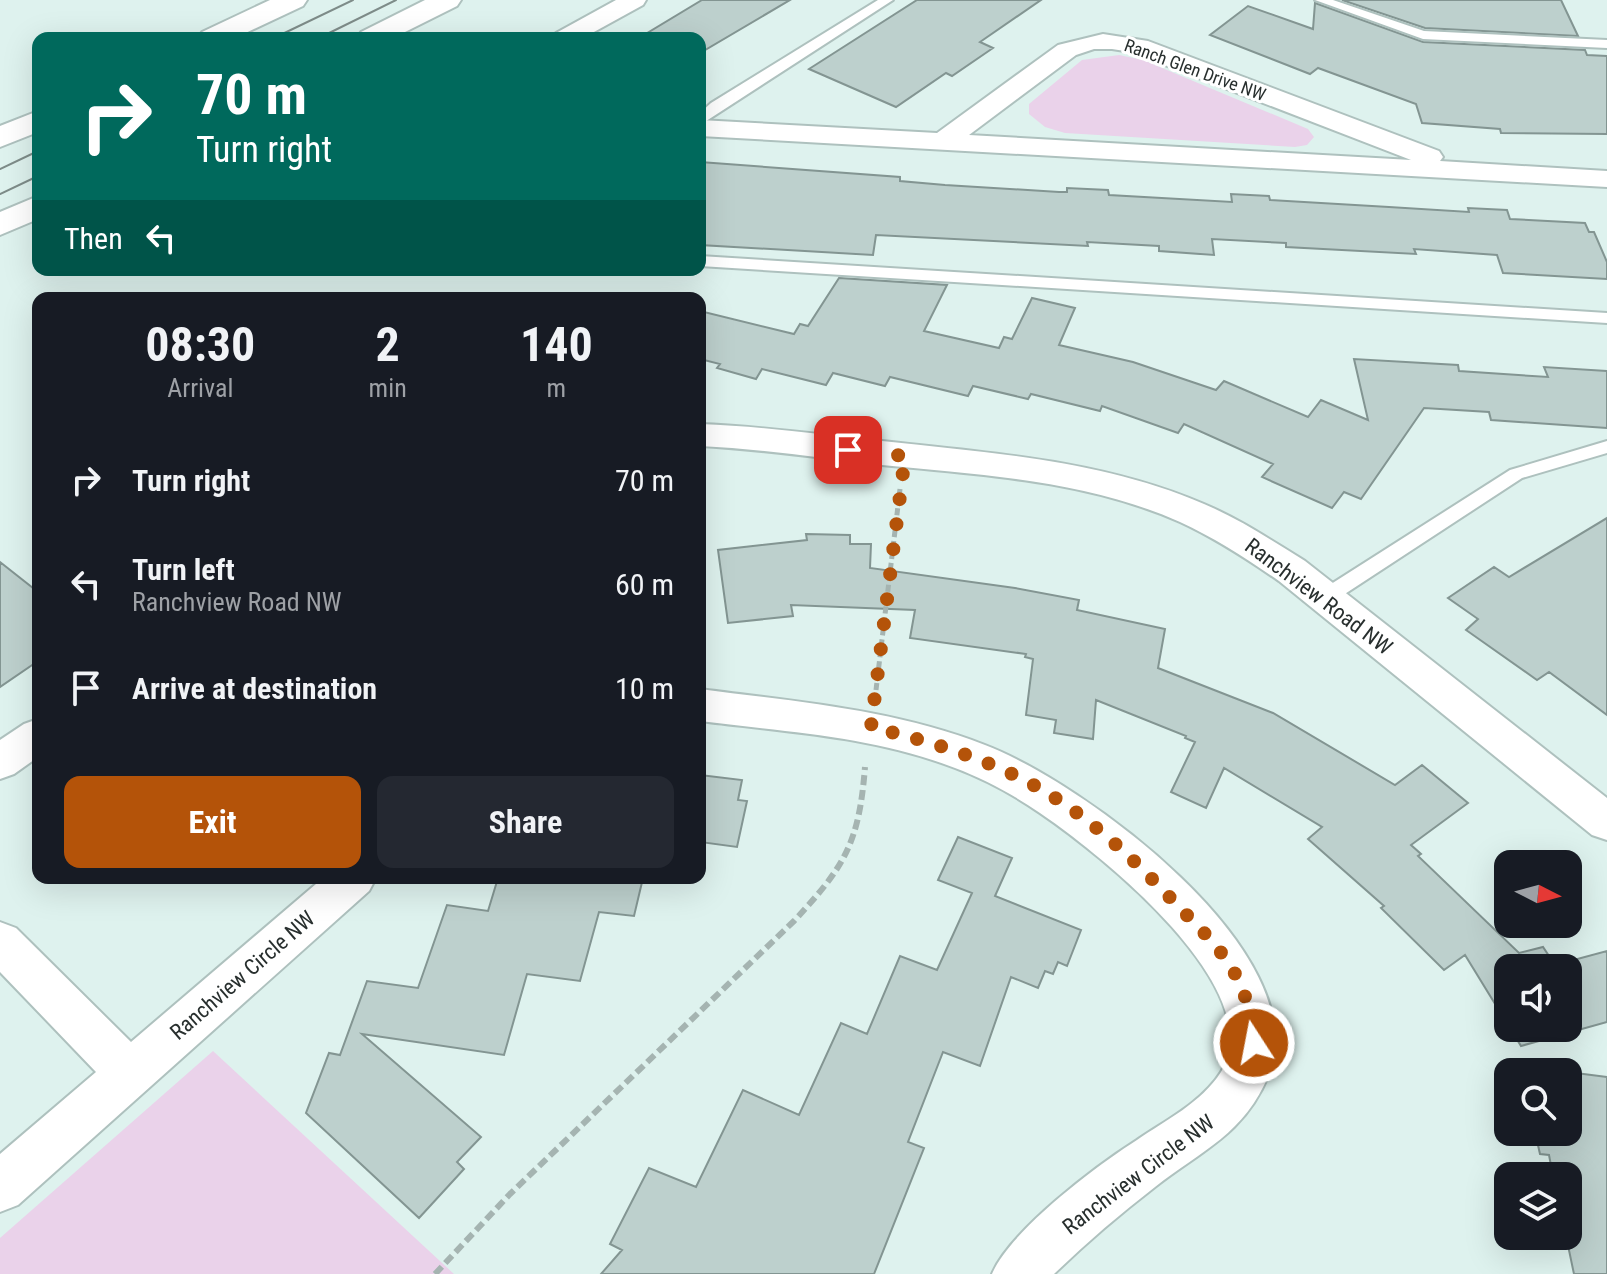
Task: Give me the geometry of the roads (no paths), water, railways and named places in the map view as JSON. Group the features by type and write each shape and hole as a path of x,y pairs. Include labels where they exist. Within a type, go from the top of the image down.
{"highway":[{"path":"225,32 293,0"},
{"path":"383,32 447,0"},
{"path":"0,138 32,123"},
{"path":"0,225 32,209"}],"street":[{"path":"576,32 634,0"},
{"name":"Ranch Glen Drive NW","path":"944,141 1067,50 1089,42 1115,41 1139,46 1464,171"},
{"name":"Ranch Glen Drive NW","path":"706,128 1607,179"},
{"name":"Ranchview Road NW","path":"706,436 1061,472 1142,492 1195,513 1258,546 1607,822"},
{"name":"Ranchview Circle NW","path":"706,706 871,727 916,738 985,763 1037,787 1103,833 1155,881 1222,953 1241,986 1254,1043 1246,1072 1226,1107 1199,1131 1139,1168 1044,1247 1018,1274"},
{"path":"0,762 32,739"},
{"name":"Ranchview Circle NW","path":"0,1187 347,884"},
{"path":"0,942 129,1072"}],"lane":[{"path":"706,115 716,106 887,0"},
{"path":"1321,0 1423,35 1607,44"},
{"path":"706,261 1607,318"},
{"path":"1324,598 1516,474 1607,447"}],"tram line":[{"path":"286,32 353,0"},
{"path":"331,32 396,0"},
{"path":"0,169 32,154"},
{"path":"0,194 32,179"}]}
